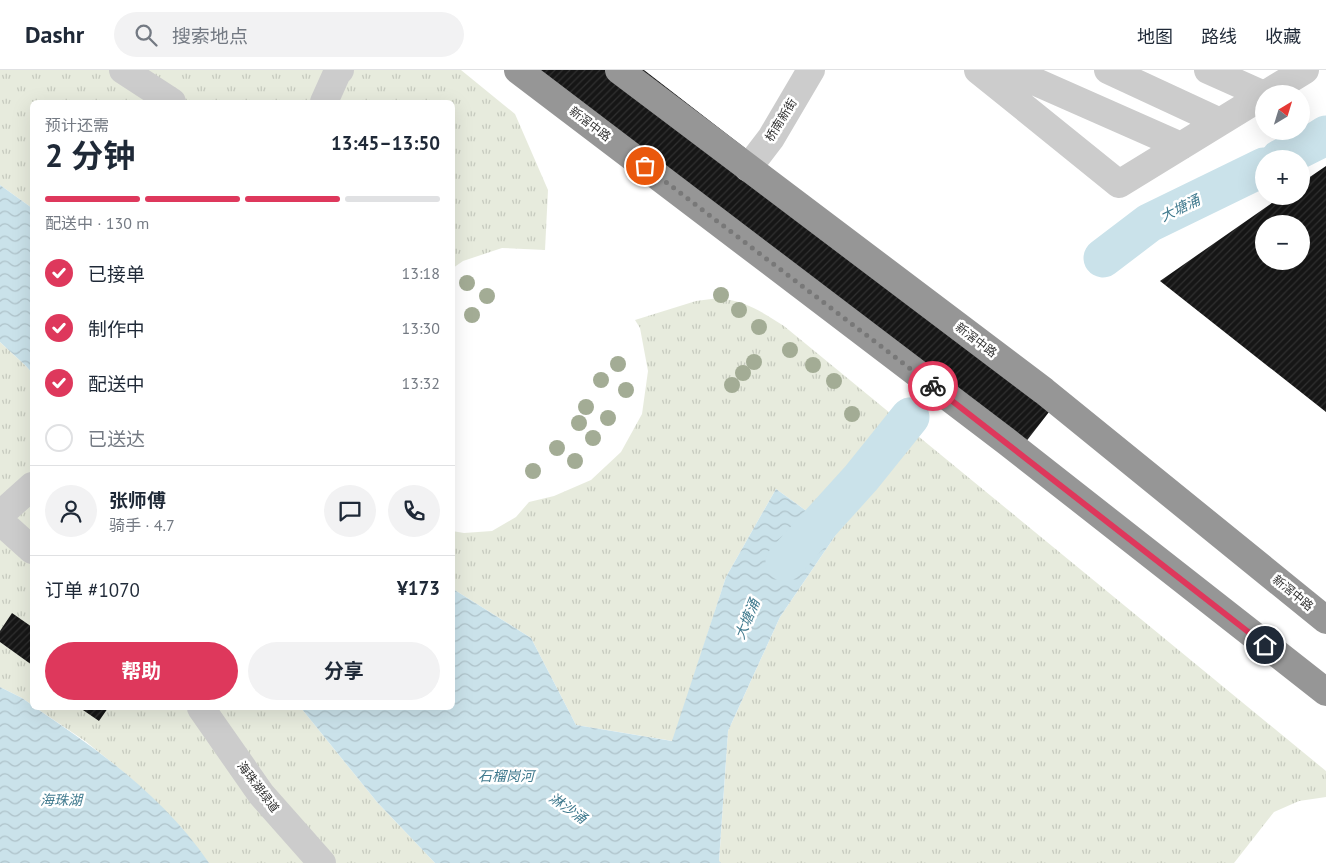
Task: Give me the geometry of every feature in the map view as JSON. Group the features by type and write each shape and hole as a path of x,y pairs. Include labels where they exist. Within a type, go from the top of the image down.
{"highway":[{"name":"新滘中路","path":"518,70 998,436 1326,692"},
{"name":"新滘中路","path":"619,70 1044,391 1326,620"}],"street":[{"path":"123,70 169,100"},
{"path":"325,100 340,70"},
{"name":"桥南新街","path":"748,168 771,138 811,70"},
{"path":"978,70 1120,184 1255,101"},
{"path":"1009,70 1181,146"},
{"path":"1108,70 1220,122"},
{"path":"1208,70 1255,91"},
{"path":"1280,85 1305,70"},
{"path":"0,515 30,488"},
{"path":"0,522 30,548"},
{"name":"海珠湖绿道","path":"201,710 261,794 322,863"}],"green space":[{"path":"0,70 461,70 515,114 548,190 545,250 502,248 463,261 455,267 455,100 30,100 30,207 0,185"},
{"path":"719,298 729,300 761,312 784,326 1326,771 1326,797 1299,801 1274,812 1234,863 719,862 728,731 780,617 837,533 776,489 726,577 673,741 576,725 531,638 455,590 455,532 464,533 492,531 516,517 529,502 554,496 591,480 621,452 642,414 648,371 640,328 635,320 696,301"},
{"path":"0,342 30,371 30,704 0,687"},
{"path":"39,710 303,710 377,802 435,863 209,863 131,778 85,741"}],"water":[{"path":"0,185 30,207 30,371 0,342"},
{"name":"石榴岗河","path":"776,489 837,533 780,617 728,731 719,861 721,863 435,863 377,802 303,710 455,710 455,590 531,638 576,725 672,741 726,577"},
{"name":"海珠湖","path":"0,687 30,704 30,710 39,710 60,724 130,777 172,817 192,839 209,863 0,863"}],"building":[{"path":"522,70 644,70 1063,394 1014,457"},
{"path":"1326,166 1326,412 1160,281 1269,205 1310,205 1310,177"},
{"path":"12,613 30,626 30,664 0,642 0,631"},
{"path":"83,710 107,710 99,721"}],"waterway":[{"name":"大塘涌","path":"1298,150 1326,135"},
{"name":"大塘涌","path":"1103,258 1149,223 1255,171"},
{"name":"大塘涌","path":"785,562 861,478 910,417"}],"way so far":[{"path":"645,166 933,386"}],"route":[{"path":"933,386 1265,645"}],"water label":[{"name":"淋沙涌","path":"568,808"}]}
